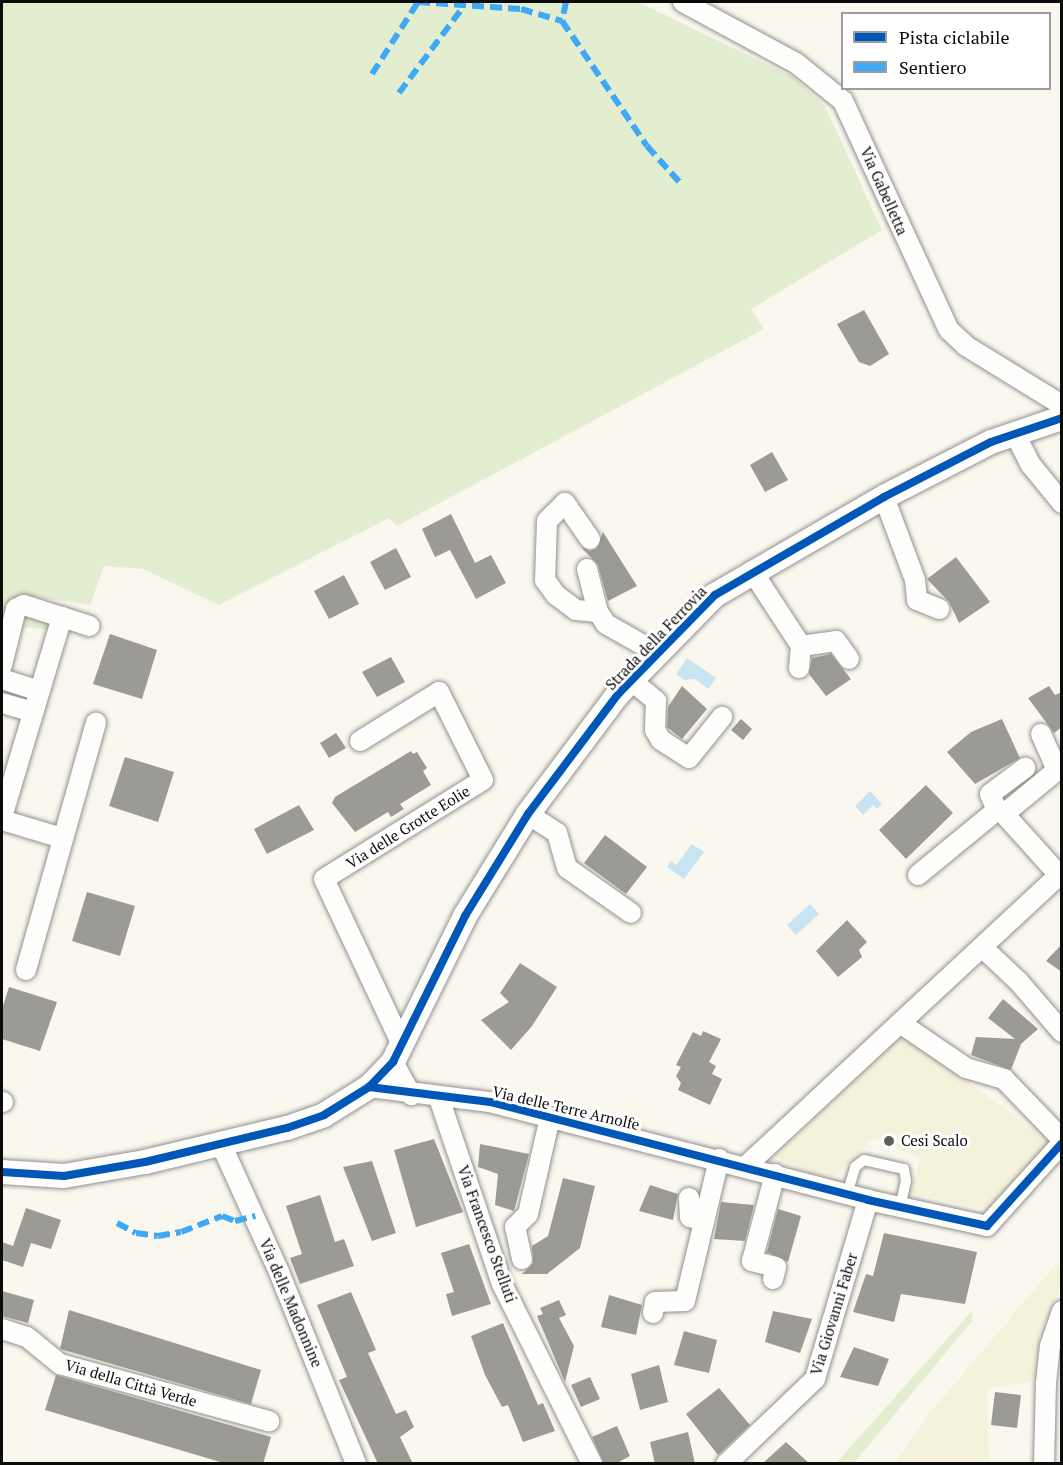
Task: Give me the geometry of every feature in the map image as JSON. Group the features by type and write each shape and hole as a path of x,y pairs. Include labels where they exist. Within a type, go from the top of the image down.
{"street":[{"name":"Via Gabelletta","path":"683,2 796,63 843,101 949,330 966,346 1062,405"},
{"name":"Strada della Ferrovia","path":"369,1087 397,1052 465,916 528,814 631,680 715,595 884,497 1015,434 1062,417"},
{"path":"1015,434 1031,465 1062,502"},
{"path":"884,497 915,580 917,600 939,609"},
{"path":"590,539 565,503 547,521 545,580 576,610 598,612"},
{"path":"587,569 598,612 606,624 657,653"},
{"path":"752,572 801,646 799,668"},
{"path":"2,665 16,609 24,605 90,626"},
{"path":"62,617 2,818 62,838"},
{"path":"801,646 836,641 849,659"},
{"path":"2,679 39,691"},
{"path":"631,680 656,701 655,730 661,740 689,758 722,717"},
{"name":"Via delle Grotte Eolie","path":"360,741 439,692 483,780 324,879 397,1052"},
{"path":"2,703 33,712"},
{"path":"26,970 96,723"},
{"path":"918,876 1059,768 1041,734"},
{"path":"746,1166 1061,875 1001,812 990,794 1025,768"},
{"path":"528,814 557,833 567,868 631,913"},
{"path":"982,947 1019,982 1062,1032"},
{"path":"900,1023 966,1068 1004,1079 1062,1141"},
{"path":"397,1052 411,1095"},
{"path":"2,1175 74,1175 221,1144 324,1114 369,1087"},
{"name":"Via delle Terre Arnolfe","path":"369,1087 411,1095 490,1102 720,1159 868,1200 987,1226 1062,1141"},
{"name":"Via Francesco Stelluti","path":"439,1098 502,1284 592,1464"},
{"path":"522,1259 515,1227 528,1214 550,1117"},
{"name":"Via delle Madonnine","path":"221,1144 279,1272 356,1464"},
{"path":"653,1313 655,1302 685,1301 720,1159"},
{"path":"773,1279 776,1267 752,1261 776,1174"},
{"path":"689,1198 690,1217 704,1221"},
{"name":"Via Giovanni Faber","path":"726,1464 815,1379 868,1200"},
{"path":"1044,1464 1046,1383 1050,1346 1062,1311"},
{"name":"Via della Città Verde","path":"2,1329 27,1337 60,1364 269,1421"}],"lane":[{"path":"847,1194 855,1167 864,1160 904,1169 906,1181 900,1207"}],"shaded area":[{"path":"902,1034 1048,1140 1039,1159 989,1210 910,1193 920,1159 874,1138 835,1177 814,1175 775,1157"},
{"path":"1056,1264 1061,1268 1061,1288 1041,1330 1034,1382 987,1388 989,1463 895,1463 932,1410"}],"green space":[{"path":"2,2 638,2 793,77 825,106 882,230 751,309 764,329 397,526 389,518 219,605 143,569 104,566 90,605 20,595 57,631 2,624"},
{"path":"972,1311 972,1321 854,1463 836,1463"}],"water":[{"path":"687,658 716,678 708,689 695,679 684,680 676,674"},
{"path":"870,791 882,804 877,809 873,805 863,815 855,806"},
{"path":"692,844 704,852 684,879 667,867 671,861 676,865"},
{"path":"810,904 819,914 796,935 787,925"}],"building":[{"path":"864,310 889,354 870,366 859,362 837,324"},
{"path":"772,452 788,480 765,492 750,465"},
{"path":"451,514 475,563 491,555 506,583 476,599 450,550 435,557 422,529"},
{"path":"603,532 637,586 608,601 598,565 581,547 590,551 597,548"},
{"path":"396,548 411,577 385,590 370,562"},
{"path":"956,557 990,602 959,623 949,602 927,579"},
{"path":"344,575 359,604 329,619 314,591"},
{"path":"110,634 157,650 142,699 93,684"},
{"path":"831,654 851,679 826,696 809,674 812,658"},
{"path":"391,657 405,682 377,697 362,672"},
{"path":"682,686 707,709 682,739 667,727 668,707"},
{"path":"1049,686 1055,695 1062,692 1062,727 1054,733 1028,698"},
{"path":"741,719 752,729 743,740 731,730"},
{"path":"1002,719 1020,758 975,784 947,752 971,732"},
{"path":"336,733 346,748 329,758 320,743"},
{"path":"411,751 413,754 417,752 427,768 423,771 431,785 400,804 404,809 391,817 388,812 355,832 332,803 335,797"},
{"path":"125,757 174,772 158,822 109,806"},
{"path":"926,785 953,813 906,859 879,830"},
{"path":"299,805 314,830 267,854 254,829"},
{"path":"605,835 647,867 626,894 584,863"},
{"path":"87,892 135,906 120,956 72,941"},
{"path":"847,920 867,942 859,950 862,957 838,977 816,951"},
{"path":"1062,944 1062,972 1046,961"},
{"path":"520,963 557,987 532,1026 511,1050 481,1020 509,1002 500,993"},
{"path":"9,987 57,1002 40,1051 2,1039 2,1009"},
{"path":"1003,999 1038,1029 1021,1044 1011,1070 971,1055 976,1037 1015,1039 988,1018"},
{"path":"703,1031 721,1039 709,1062 716,1066 712,1074 722,1079 710,1105 678,1090 681,1083 676,1076 681,1067 676,1065 693,1032 701,1036"},
{"path":"434,1139 463,1212 416,1227 394,1150"},
{"path":"480,1144 529,1154 514,1211 495,1205 498,1174 478,1167"},
{"path":"372,1161 396,1233 372,1241 343,1167"},
{"path":"563,1178 595,1186 580,1248 547,1274 522,1274 533,1263 532,1246 548,1236"},
{"path":"650,1185 678,1194 673,1220 639,1211"},
{"path":"320,1195 335,1242 344,1239 354,1266 300,1284 290,1258 302,1254 286,1206"},
{"path":"721,1202 754,1205 745,1241 714,1239"},
{"path":"26,1208 61,1220 51,1249 31,1243 23,1267 2,1260 2,1242 13,1246"},
{"path":"778,1209 801,1216 788,1262 767,1252"},
{"path":"884,1233 977,1252 965,1304 901,1294 894,1322 853,1312 866,1274 873,1276"},
{"path":"469,1244 491,1304 452,1316 446,1294 454,1292 441,1253"},
{"path":"2,1291 34,1300 28,1323 2,1316"},
{"path":"351,1292 376,1350 368,1353 396,1414 406,1410 414,1427 400,1437 413,1464 378,1464 339,1380 347,1377 317,1305"},
{"path":"609,1295 642,1305 636,1335 601,1327"},
{"path":"559,1300 566,1315 559,1318 574,1346 565,1382 537,1316 543,1314 540,1308"},
{"path":"69,1310 261,1370 251,1404 60,1349"},
{"path":"773,1311 812,1319 800,1353 765,1342"},
{"path":"503,1323 538,1405 543,1403 555,1431 523,1442 508,1405 502,1407 485,1375 471,1336"},
{"path":"684,1331 717,1340 709,1373 674,1365"},
{"path":"854,1347 889,1359 878,1386 840,1377"},
{"path":"659,1365 668,1402 640,1410 631,1374"},
{"path":"56,1375 271,1437 263,1464 227,1464 45,1410"},
{"path":"590,1377 600,1399 581,1407 571,1385"},
{"path":"719,1388 750,1425 718,1455 686,1414"},
{"path":"995,1392 1021,1395 1017,1428 991,1425"},
{"path":"617,1426 630,1456 615,1464 604,1464 592,1437"},
{"path":"688,1432 695,1464 655,1464 650,1442"},
{"path":"786,1442 810,1464 762,1464"}],"marked path":[{"path":"418,2 521,9 562,21"},
{"path":"372,74 418,2"},
{"path":"566,2 562,21 647,146 683,186"},
{"path":"399,93 463,7"},
{"path":"117,1223 136,1233 158,1236 181,1232 222,1216 235,1221 255,1216"}],"cycle path":[{"path":"2,1172 64,1176 145,1162 287,1128 324,1115 369,1087 393,1062 465,916 528,814 619,693 715,595 884,497 991,442 1062,418"},
{"path":"369,1087 490,1102 868,1200 987,1226 1062,1143"}],"place":[{"name":"Cesi Scalo","path":"889,1141"}]}
